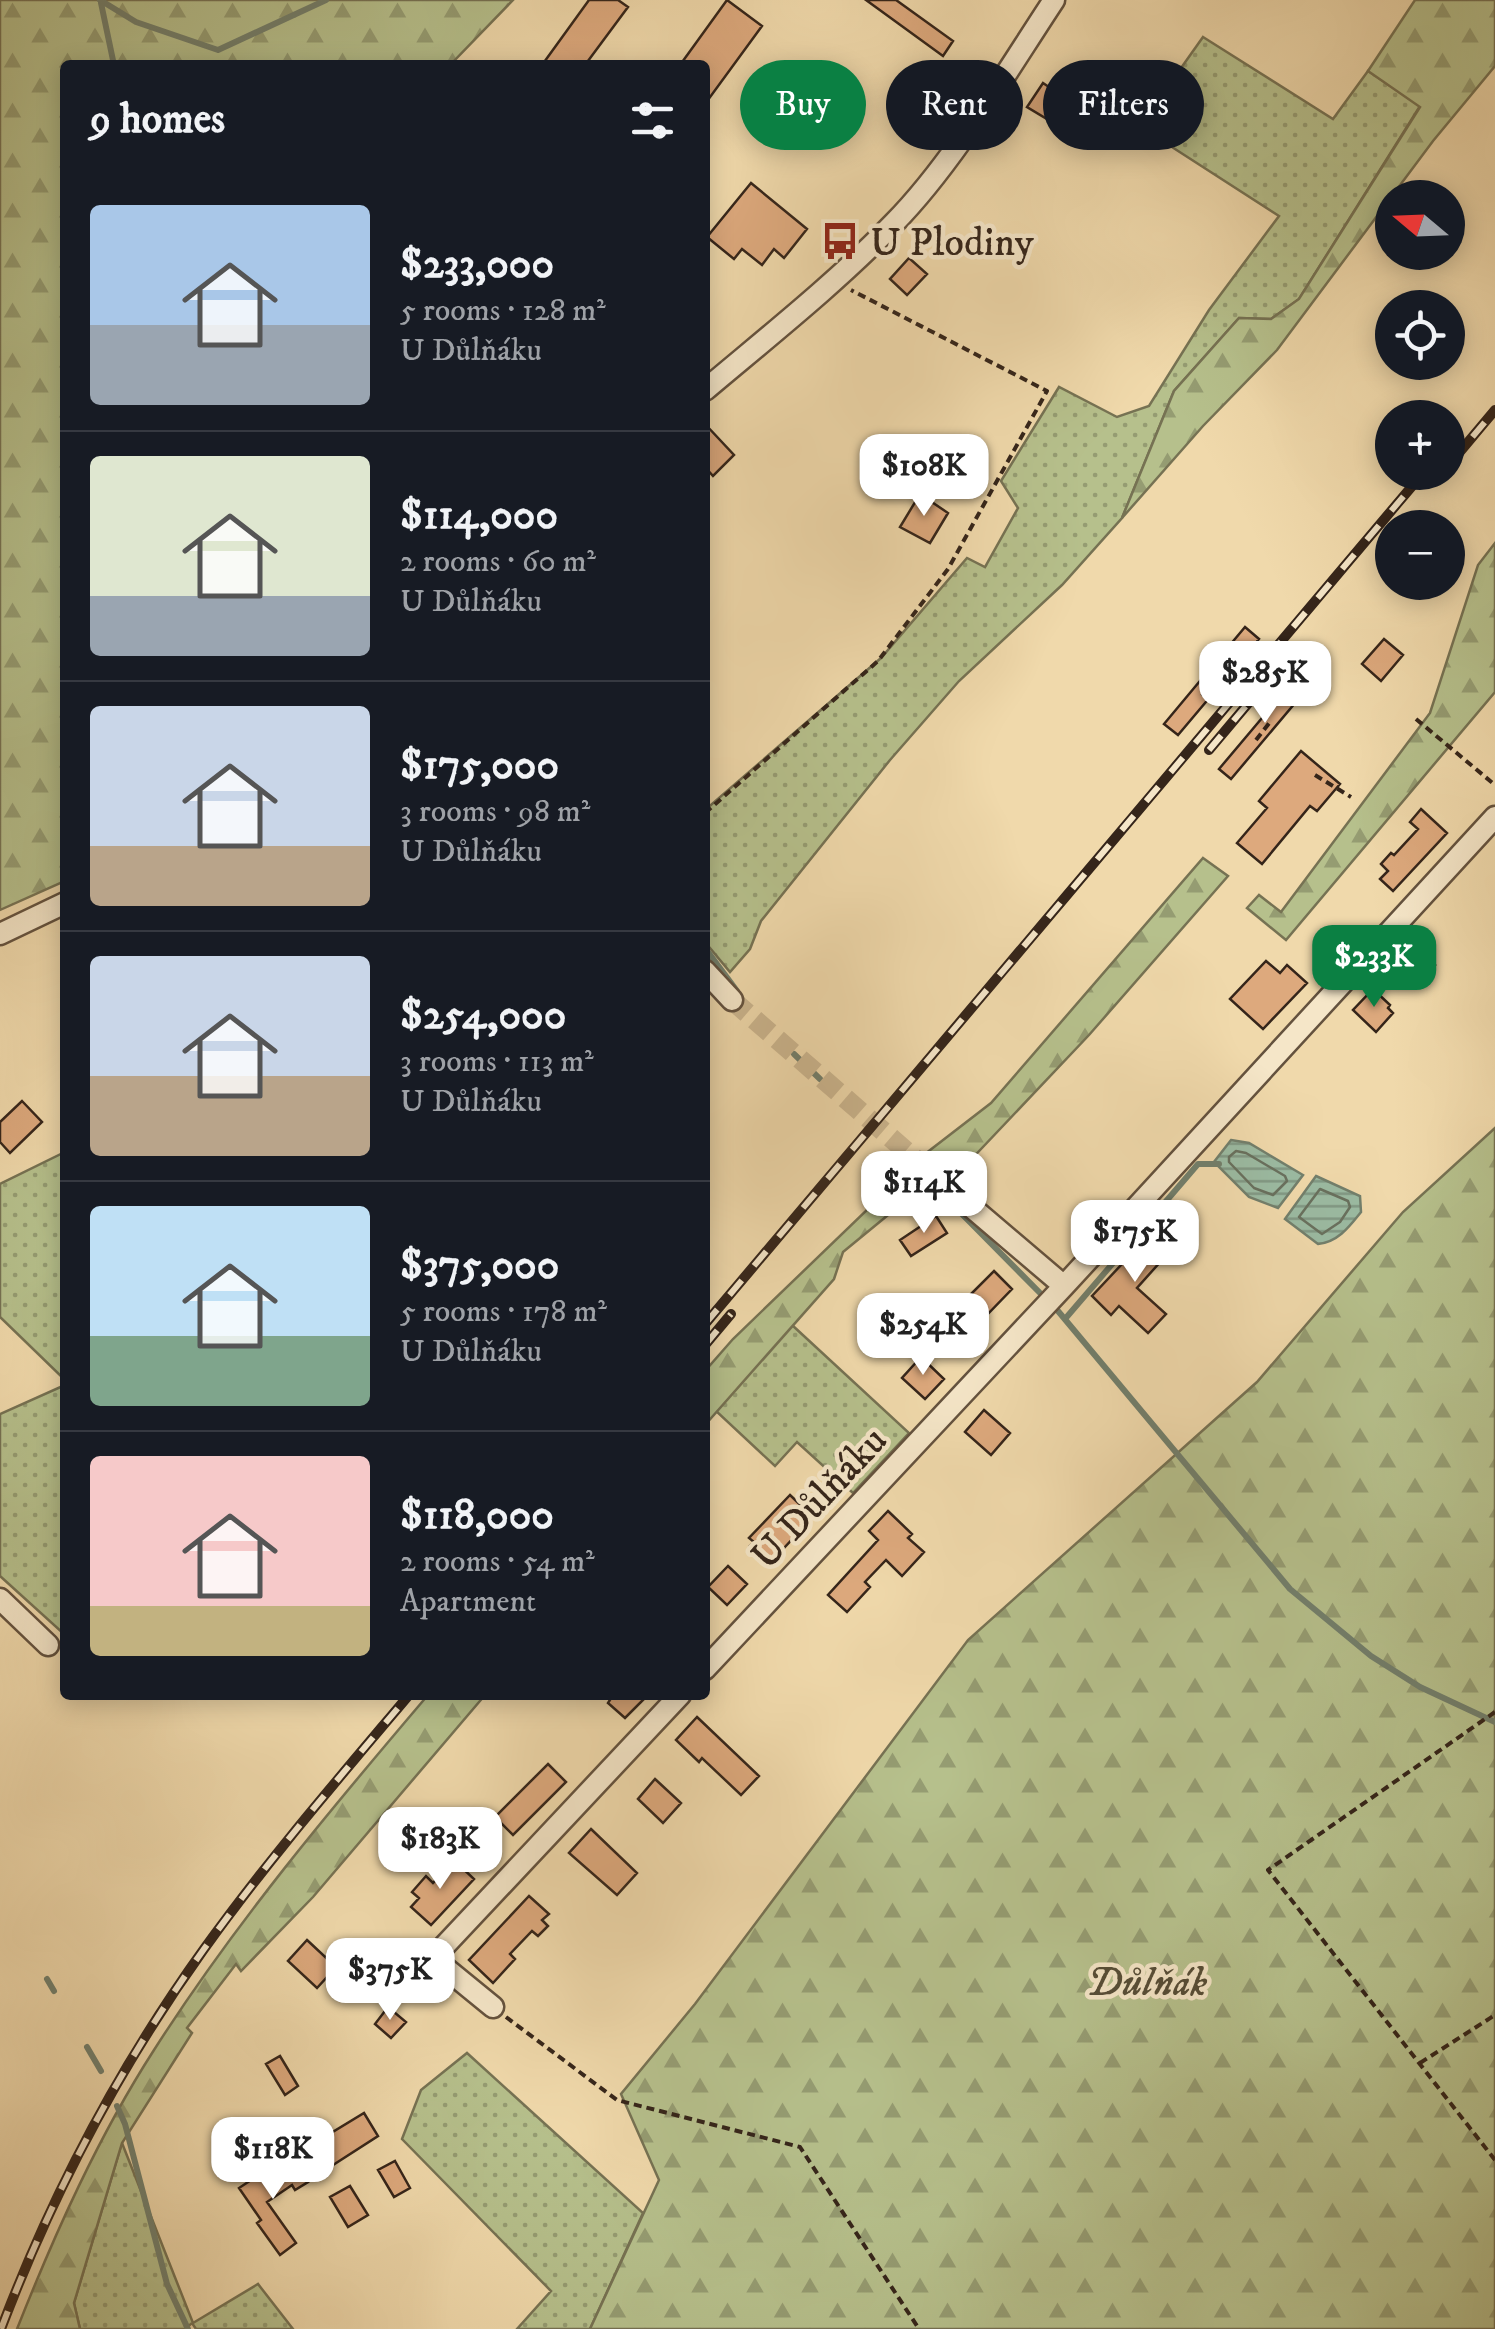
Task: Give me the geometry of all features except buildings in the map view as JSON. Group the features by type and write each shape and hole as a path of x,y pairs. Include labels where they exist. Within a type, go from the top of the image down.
{"street":[{"path":"710,386 896,222 933,176 1054,0"},
{"name":"U Důlňáku","path":"710,1663 1064,1286 1495,816"},
{"path":"0,934 60,905"},
{"path":"710,976 732,1000"},
{"path":"930,1171 1064,1286"},
{"path":"0,1599 48,1645"},
{"path":"493,2007 433,1958 675,1700"}],"path":[{"path":"710,809 878,662 948,569 1048,391 833,280"},
{"path":"1202,696 1220,675"},
{"path":"1416,719 1495,785"},
{"path":"1256,740 1270,722"},
{"path":"1315,775 1350,797"},
{"path":"1495,1712 1268,1870 1495,2160"},
{"path":"493,2007 617,2100 800,2147 919,2329"},
{"path":"1420,2062 1495,2015"}],"green space":[{"path":"0,0 513,0 455,60 60,60 60,883 0,910"},
{"path":"1415,0 1495,0 1495,66 1404,180 1375,180 1375,219 1277,350 1122,518 1174,391 1239,318 1271,319 1299,299 1420,107 1368,71"},
{"path":"1203,37 1333,119 1368,71 1420,106 1299,299 1271,319 1239,318 1174,391 1122,518 1062,585 959,681 890,760 761,921 750,949 730,972 710,948 710,806 881,658 967,558 985,567 1018,508 1001,481 1059,387 1117,417 1149,406 1209,310 1279,216 1177,150 1204,150 1204,60 1187,60"},
{"path":"1495,543 1495,692 1286,940 1247,908 1259,895 1281,912 1430,713 1478,565"},
{"path":"1203,858 1228,876 1089,1035 964,1167 937,1203 921,1188 843,1252 834,1279 710,1419 710,1365 733,1339 925,1154 991,1103"},
{"name":"Důlňák","path":"1495,1128 1495,2329 590,2329 659,2180 621,2094 695,2004 968,1640 1257,1382 1403,1212"},
{"path":"60,1154 60,1375 0,1317 0,1184"},
{"path":"792,1325 909,1433 853,1493 797,1442 775,1466 716,1411"},
{"path":"60,1387 60,1630 0,1576 0,1414"},
{"path":"424,1700 481,1700 313,1897 241,1971 236,1964 187,2028 192,2033 122,2143 74,2303 80,2329 17,2329 79,2186 154,2050 251,1912"},
{"path":"467,2053 643,2213 590,2329 517,2329 551,2291 402,2139 421,2090"},
{"path":"122,2143 193,2323 258,2284 293,2329 196,2329 192,2323 185,2329 80,2329 74,2303"}],"water":[{"path":"1231,1140 1249,1143 1303,1175 1278,1208 1249,1197 1214,1162"},
{"path":"1316,1176 1360,1196 1361,1212 1337,1237 1318,1244 1285,1219"}],"waterway":[{"path":"100,0 136,22 218,50 326,0"},
{"path":"101,3 113,60"},
{"path":"710,955 737,991"},
{"path":"794,1054 820,1079"},
{"path":"912,1164 925,1176"},
{"path":"1065,1319 1198,1164 1219,1164"},
{"path":"948,1200 1045,1298"},
{"path":"1058,1311 1290,1589 1371,1656 1420,1687 1495,1722"},
{"path":"47,1979 54,1991"},
{"path":"87,2047 101,2071"},
{"path":"117,2106 167,2284 188,2329"}],"tunnel":[{"path":"732,1000 929,1171"}],"railway":[{"path":"1465,446 1495,410"},
{"path":"710,1318 1409,490"},
{"path":"1209,750 1267,681"},
{"path":"710,1339 731,1314"},
{"path":"1,2329 65,2180 116,2085 173,1993 253,1883 405,1700"}],"place":[{"name":"U Plodiny","path":"840,241"}]}
